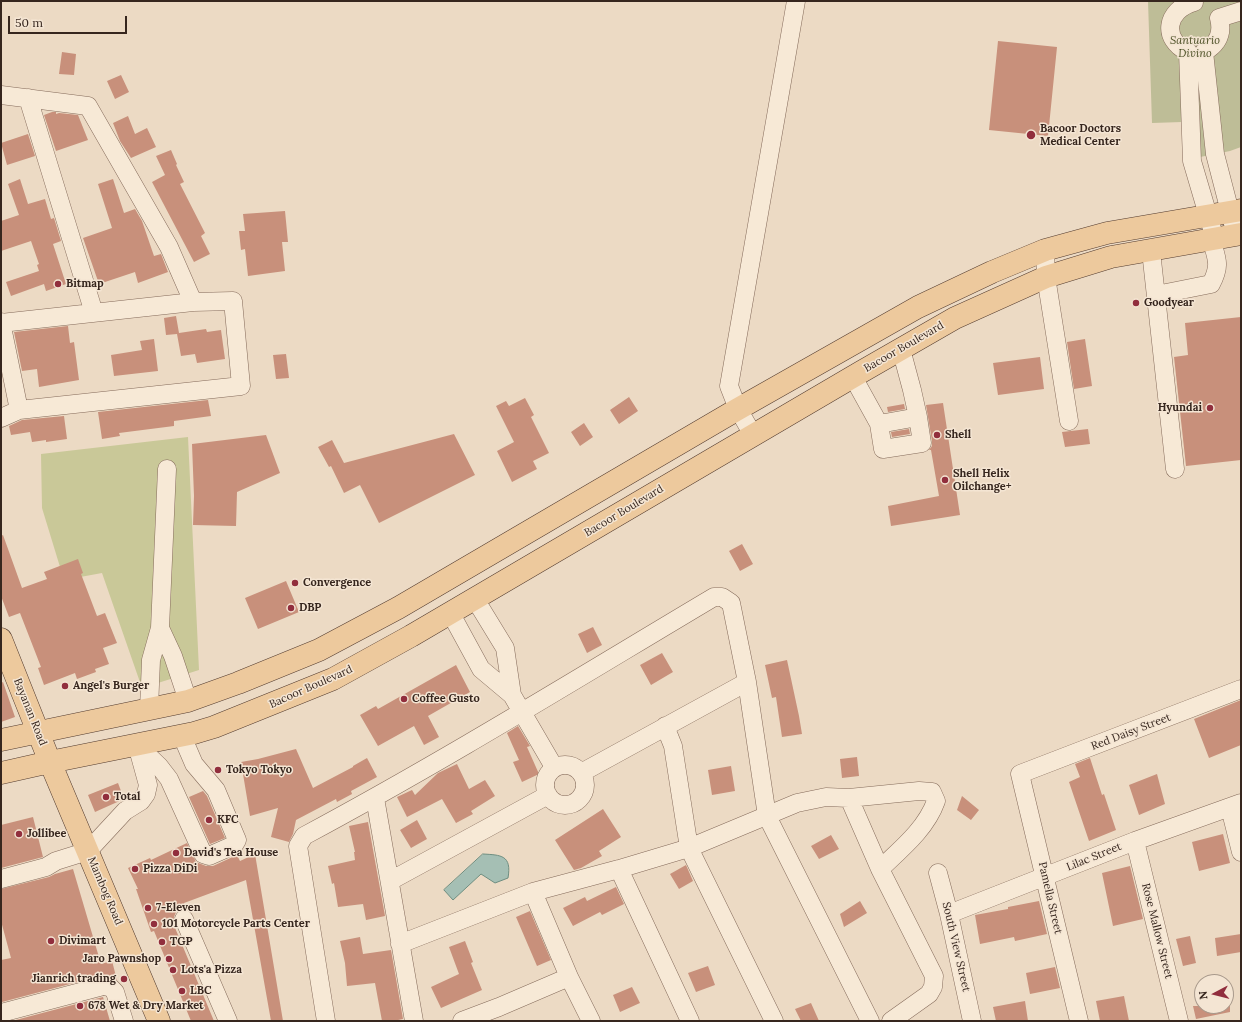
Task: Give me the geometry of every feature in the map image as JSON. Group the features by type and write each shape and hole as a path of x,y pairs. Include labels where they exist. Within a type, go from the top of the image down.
{"main road":[{"path":"1,740 188,701 205,696 319,650 398,608 738,409 918,307 992,272 1045,250 1107,233 1236,211"},
{"name":"Bacoor Boulevard","path":"1,773 182,736 214,727 333,679 451,614 853,376 954,318 1046,277 1111,257 1239,234"},
{"name":"Bayanan Road","path":"1,639 50,762"},
{"name":"Mambog Road","path":"50,762 88,851 156,1020"}],"street":[{"path":"753,435 738,409 729,386 796,1"},
{"path":"1156,295 1211,284 1217,273 1217,261 1213,239 1192,161 1188,52 1181,49 1176,43 1172,37 1170,29 1174,14 1186,4 1194,1"},
{"path":"1239,234 1236,211 1215,154 1204,52 1212,48 1217,42 1221,26 1219,18 1241,11"},
{"path":"1,95 88,106 169,247 193,302"},
{"path":"28,98 94,313"},
{"path":"1191,144 1214,140"},
{"path":"1045,250 1046,277 1069,420"},
{"path":"1151,251 1175,469"},
{"path":"1,418 18,410 241,386 233,301 193,302 1,322 18,410"},
{"path":"853,376 879,424 882,449 922,443 912,390 901,349"},
{"path":"879,424 918,417"},
{"path":"149,709 151,660 160,628 167,469"},
{"path":"326,1021 298,846 304,836 375,798 714,597 722,597 732,602 747,682 767,816 870,1021"},
{"path":"475,599 505,648 512,695"},
{"path":"451,614 481,669 512,695 554,767"},
{"path":"160,628 173,656 188,701"},
{"path":"581,773 747,682"},
{"name":"Red Daisy Street","path":"1020,774 1241,689"},
{"path":"665,726 673,746 689,848 774,1021"},
{"path":"137,744 159,766 169,779 203,854 209,856 234,845 237,840 216,790 194,764 182,736"},
{"path":"1,879 46,867 56,861 88,851 125,811 142,801 146,794 148,784 137,744"},
{"path":"566,764 572,766 581,773 584,785 580,797 576,801 564,804 558,803 548,795 545,790 545,783 549,771 554,767 566,764"},
{"name":"Pamella Street","path":"1020,774 1079,1021"},
{"path":"400,944 533,892 619,869 689,848 797,802 826,797 849,798 919,791 932,792 936,801 932,813 908,843 880,869"},
{"path":"390,881 548,795"},
{"path":"375,798 414,1021"},
{"path":"849,798 880,869 934,976 933,987 929,994 891,1021"},
{"path":"1236,806 1241,852"},
{"name":"Lilac Street","path":"949,914 1135,841 1236,806"},
{"name":"Rose Mallow Street","path":"1135,841 1179,1021"},
{"path":"619,869 690,1021"},
{"name":"South View Street","path":"938,873 949,914 972,1021"},
{"path":"533,892 569,977 591,1021"},
{"path":"184,919 228,1021"},
{"path":"462,1021 569,977"},
{"path":"1,1013 103,986 110,987 115,992 124,1021"}],"shaded area":[{"path":"188,437 199,670 142,688 102,573 64,580 42,508 41,454"},
{"path":"483,854 495,855 504,858 507,861 509,870 508,878 495,883 481,874 453,900 444,890"}],"green space":[{"name":"Santuario Divino","path":"1148,1 1241,1 1241,147 1230,151 1185,160 1182,122 1152,123"}],"building":[{"path":"998,41 1057,47 1048,136 989,130"},
{"path":"62,52 76,54 74,75 59,74"},
{"path":"121,75 129,92 115,99 107,81"},
{"path":"56,112 56,114 78,115 88,140 56,151 44,115"},
{"path":"128,116 135,134 147,128 156,147 131,158 120,141 113,123"},
{"path":"28,134 35,156 7,165 1,143"},
{"path":"171,150 184,182 180,184 205,233 201,236 210,254 194,262 152,182 165,175 156,156"},
{"path":"20,179 28,204 45,199 51,219 54,218 61,241 53,244 66,284 46,291 44,284 11,296 6,282 39,271 37,265 39,264 31,241 1,251 1,221 19,215 8,184"},
{"path":"113,179 124,213 135,209 142,221 154,256 161,254 168,272 138,283 135,272 99,284 83,238 112,228 98,184"},
{"path":"285,211 288,242 282,242 285,271 248,276 245,249 241,250 239,231 245,231 243,214"},
{"path":"176,316 179,333 206,329 207,332 221,330 225,359 197,363 195,354 181,356 177,334 166,335 164,318"},
{"name":"Hyundai","path":"1241,317 1241,460 1186,466 1174,357 1188,355 1185,323"},
{"path":"68,326 70,343 74,342 79,380 39,387 37,369 22,371 14,332"},
{"path":"154,339 158,371 114,376 111,355 142,350 140,341"},
{"path":"1085,339 1092,386 1074,389 1067,342"},
{"path":"286,354 289,378 276,379 273,355"},
{"path":"1040,357 1044,389 998,395 993,363"},
{"path":"629,397 638,411 619,424 610,410"},
{"path":"525,398 534,415 531,417 549,453 533,461 537,469 512,482 497,451 514,442 496,406 506,401 509,406"},
{"path":"208,400 211,416 174,421 174,426 119,433 120,436 102,439 98,412"},
{"path":"943,403 960,515 891,526 888,506 939,496 931,450 929,450 932,446 932,441 926,405"},
{"path":"904,404 905,409 888,412 887,407"},
{"path":"64,416 67,439 32,442 30,432 11,435 9,426 22,420"},
{"path":"584,423 593,437 580,446 571,432"},
{"path":"909,429 910,434 892,437 891,432"},
{"path":"1088,429 1090,444 1065,447 1062,432"},
{"path":"454,434 475,475 379,523 360,485 344,493 331,466 329,467 318,447 332,440 344,463"},
{"path":"266,435 280,473 237,492 236,526 193,525 194,496 192,444"},
{"path":"3,535 22,588 47,579 44,572 78,559 83,573 81,574 97,616 105,613 117,643 103,648 109,664 95,669 96,672 77,679 75,673 44,685 38,668 41,667 20,613 9,617 1,596 1,536"},
{"path":"742,544 753,564 740,571 729,551"},
{"path":"286,581 299,612 258,629 245,598"},
{"path":"593,627 602,645 587,653 578,634"},
{"path":"662,653 673,672 651,685 640,665"},
{"path":"787,660 802,734 782,737 776,697 772,698 765,665"},
{"path":"456,665 470,692 428,716 439,737 424,745 414,726 378,746 360,715 376,706 378,709"},
{"path":"3,682 15,717 1,722 1,683"},
{"path":"1241,700 1241,745 1209,758 1194,719"},
{"path":"518,726 530,746 527,747 539,774 522,782 513,762 519,760 507,733"},
{"path":"296,749 313,788 367,758 377,777 351,791 352,794 337,802 336,799 296,820 293,834 289,842 271,837 278,808 250,816 241,762"},
{"path":"857,757 859,776 842,778 840,759"},
{"path":"1090,758 1102,795 1104,794 1116,830 1089,841 1069,782 1080,777 1075,764"},
{"path":"457,764 469,789 485,780 495,796 471,811 473,814 456,823 442,799 407,817 397,797 412,790 415,795 438,773"},
{"path":"731,766 735,791 712,795 708,770"},
{"path":"1157,774 1165,804 1139,815 1129,785"},
{"name":"Total","path":"118,783 124,799 95,812 88,795"},
{"path":"203,791 207,796 225,838 210,844 189,797"},
{"path":"962,796 979,810 971,820 957,810"},
{"path":"603,809 621,837 599,851 602,856 581,868 574,870 555,840"},
{"path":"33,817 43,857 1,868 1,825"},
{"path":"417,820 427,839 411,848 400,830"},
{"path":"368,822 385,916 366,920 363,904 338,907 334,883 332,884 328,866 355,860 355,852 349,826"},
{"path":"1223,834 1230,863 1199,871 1192,842"},
{"path":"831,835 839,849 819,859 811,846"},
{"path":"187,843 196,862 206,866 213,866 237,855 240,861 255,854 283,1021 271,1021 246,880 184,903 186,909 176,912 174,917 173,923 214,1021 191,1021 154,931 151,932 136,889 138,889 128,868 150,858 151,860"},
{"path":"686,865 693,881 679,889 670,874"},
{"path":"1130,866 1143,919 1113,926 1102,873"},
{"name":"Divimart","path":"73,869 101,964 112,961 117,980 111,977 100,976 2,1002 1,960 11,958 1,921 1,889 49,877"},
{"path":"616,887 624,904 602,915 600,912 573,926 563,908 585,897 587,901"},
{"path":"860,901 867,913 844,927 840,914"},
{"path":"1039,901 1047,934 1015,941 1014,937 980,944 975,915"},
{"path":"530,911 551,960 537,966 516,917"},
{"path":"1241,934 1241,952 1217,956 1215,938"},
{"path":"1190,936 1196,963 1183,966 1176,939"},
{"path":"360,937 363,954 391,950 403,1019 382,1021 375,983 347,986 345,963 340,941"},
{"path":"465,941 473,962 471,963 482,990 441,1008 431,987 459,974 449,947"},
{"path":"708,966 715,985 696,992 688,973"},
{"path":"1055,967 1060,988 1030,994 1026,973"},
{"path":"632,987 640,1003 620,1012 613,995"},
{"path":"1124,996 1129,1021 1100,1021 1096,1001"},
{"name":"678 Wet & Dry Market","path":"103,997 110,1021 12,1021"},
{"path":"1025,1001 1028,1021 996,1021 993,1007"},
{"path":"811,1003 819,1021 801,1021 795,1009"},
{"path":"1195,1014 1220,1014 1196,1019"}],"place":[{"name":"Bacoor Doctors Medical Center","path":"1031,135"},
{"name":"Bitmap","path":"58,284"},
{"name":"Goodyear","path":"1136,303"},
{"name":"Hyundai","path":"1210,408"},
{"name":"Shell","path":"937,435"},
{"name":"Shell Helix Oilchange+","path":"945,480"},
{"name":"Convergence","path":"295,583"},
{"name":"DBP","path":"291,608"},
{"name":"Angel's Burger","path":"65,686"},
{"name":"Coffee Gusto","path":"404,699"},
{"name":"Tokyo Tokyo","path":"218,770"},
{"name":"Total","path":"106,797"},
{"name":"KFC","path":"209,820"},
{"name":"Jollibee","path":"19,834"},
{"name":"David's Tea House","path":"176,853"},
{"name":"Pizza DiDi","path":"135,869"},
{"name":"7-Eleven","path":"148,908"},
{"name":"101 Motorcycle Parts Center","path":"154,924"},
{"name":"Divimart","path":"51,941"},
{"name":"TGP","path":"162,942"},
{"name":"Jaro Pawnshop","path":"169,959"},
{"name":"Lots'a Pizza","path":"173,970"},
{"name":"Jianrich trading","path":"124,979"},
{"name":"LBC","path":"182,991"},
{"name":"678 Wet & Dry Market","path":"80,1006"}]}
